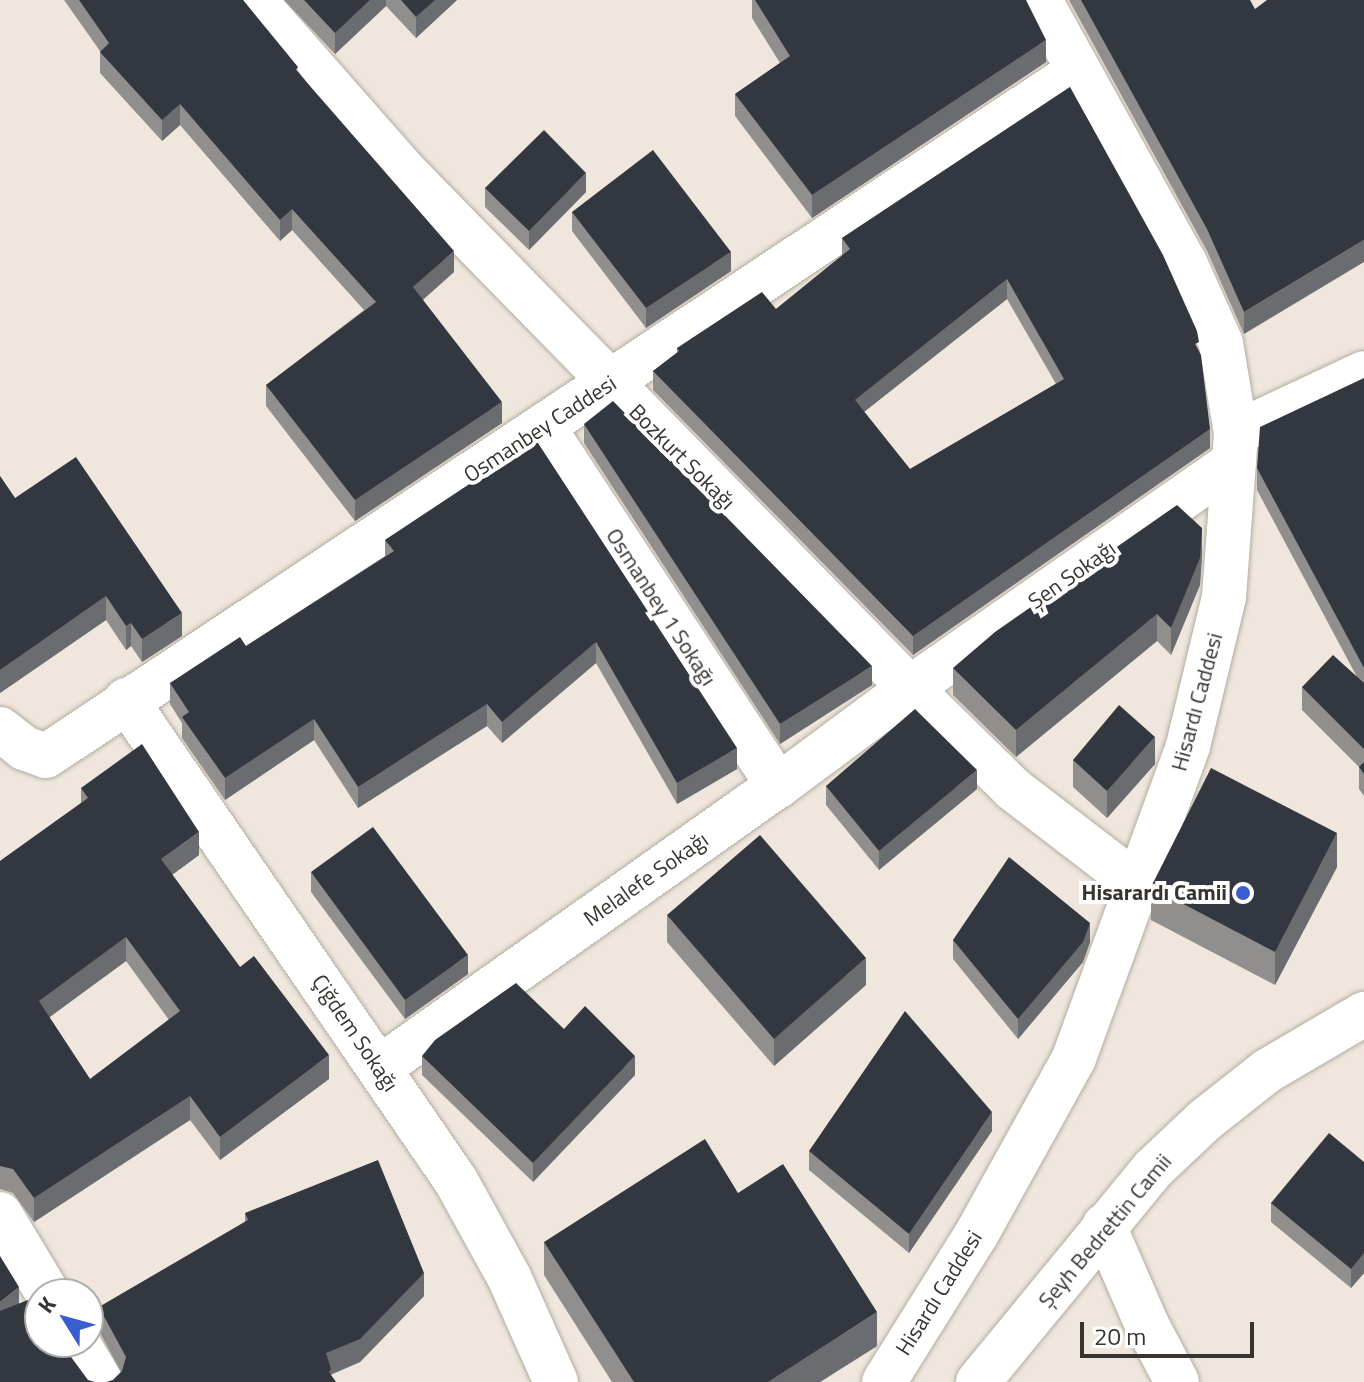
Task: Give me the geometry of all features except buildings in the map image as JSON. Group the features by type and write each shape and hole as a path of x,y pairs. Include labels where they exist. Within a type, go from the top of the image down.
{"street":[{"name":"Bozkurt Sokağı","path":"254,0 407,174 910,688 1013,789 1065,832 1138,885"},
{"name":"Hisardı Caddesi","path":"884,1382 976,1235 1074,1058 1188,746 1205,686 1224,597 1235,447 1221,343 1204,303 1040,0"},
{"name":"Osmanbey Caddesi","path":"0,729 24,748 46,756 126,700 544,428 1078,71"},
{"name":"Şen Sokağı","path":"910,688 1235,447 1364,373"},
{"name":"Osmanbey 1 Sokağı","path":"544,428 778,786"},
{"name":"Melalefe Sokağı","path":"379,1068 778,786 910,688"},
{"name":"Çiğdem Sokağı","path":"126,700 379,1068 484,1229 556,1382"},
{"name":"Şeyh Bedrettin Camii","path":"978,1382 1104,1226 1153,1169 1194,1129 1267,1071 1364,1014"},
{"path":"1267,1071 1364,1044"},
{"path":"0,1214 38,1278"},
{"path":"1104,1226 1147,1325 1177,1382"},
{"path":"87,1358 101,1382"}],"place":[{"name":"Hisarardı Camii","path":"1243,893"}]}
